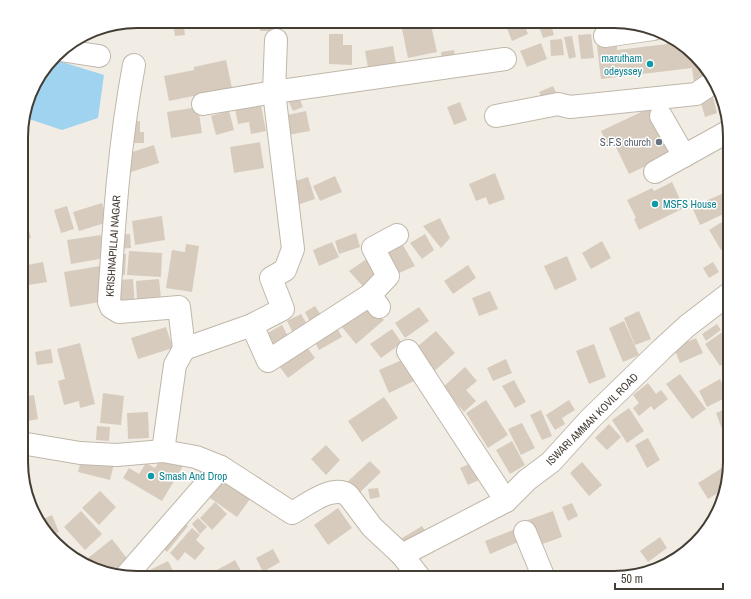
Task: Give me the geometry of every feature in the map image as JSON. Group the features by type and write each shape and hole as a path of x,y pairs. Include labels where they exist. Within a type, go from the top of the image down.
{"street":[{"path":"605,36 638,31"},
{"path":"163,451 175,365 184,349 252,325 283,309 272,278 285,270 293,249 274,92 276,40"},
{"path":"69,51 99,56"},
{"path":"203,104 274,92 505,59"},
{"name":"KRISHNAPILLAI NAGAR","path":"134,65 124,117 116,193 109,302 111,307 119,312 179,307 184,349"},
{"path":"496,116 558,104 570,107 696,94 710,85"},
{"path":"661,116 684,156"},
{"path":"655,172 723,134"},
{"path":"252,325 268,361 375,301 388,276 373,248 397,235"},
{"name":"ISWARI AMMAN KOVIL ROAD","path":"402,556 506,501 527,480 551,462 590,418 662,349 687,326 723,298"},
{"path":"408,351 506,501"},
{"path":"28,443 80,453 117,455 163,451 196,457 221,466 292,513 332,491 344,492 348,495 372,528 402,556 414,571"},
{"path":"130,571 221,466"},
{"path":"525,532 541,571"}],"water":[{"path":"59,61 104,75 98,118 62,130 30,119 36,95 50,70"}],"building":[{"path":"174,28 184,28 185,35 175,36"},
{"path":"260,28 278,28 278,31 260,31"},
{"path":"402,28 432,28 437,52 408,58"},
{"path":"507,28 526,28 528,34 512,41"},
{"path":"539,28 552,28 554,35 543,38"},
{"path":"329,34 343,34 343,45 352,45 352,65 329,64"},
{"path":"591,34 594,58 581,59 578,35"},
{"path":"572,36 576,57 569,59 564,37"},
{"path":"562,39 564,55 551,56 550,40"},
{"name":"marutham odeyssey","path":"667,42 675,46 686,55 705,76 694,83 692,68 601,79 597,46 617,44 617,50 667,44"},
{"path":"541,43 547,59 527,67 520,51"},
{"path":"393,46 397,69 369,73 365,51"},
{"path":"454,50 456,66 443,68 441,52"},
{"path":"226,60 232,88 169,101 164,76 194,70 194,67"},
{"path":"553,86 559,99 545,105 539,92"},
{"path":"297,93 303,107 293,111 287,98"},
{"path":"712,93 717,113 705,117 699,96"},
{"path":"260,100 266,131 251,134 249,122 238,124 234,104"},
{"path":"460,102 467,120 454,125 447,107"},
{"path":"656,105 678,151 629,174 613,141 607,144 601,131"},
{"path":"198,107 202,133 171,138 167,112"},
{"path":"229,111 234,130 216,135 211,116"},
{"path":"306,111 310,131 277,137 273,118"},
{"path":"140,121 140,132 144,132 144,143 131,143 130,122"},
{"path":"260,142 264,168 234,173 230,147"},
{"path":"154,145 159,163 131,172 126,154"},
{"path":"495,173 505,199 489,205 486,197 476,201 469,184"},
{"path":"335,176 342,192 320,201 313,186"},
{"path":"308,177 315,199 297,205 289,183"},
{"name":"MSFS House","path":"672,182 684,208 639,230 634,219 636,218 627,200 652,188 654,191"},
{"path":"723,193 723,214 700,225 692,207"},
{"path":"102,203 108,222 79,231 73,212"},
{"path":"67,206 74,229 61,233 54,210"},
{"path":"162,216 165,240 135,245 132,221"},
{"path":"440,218 450,238 441,248 423,226"},
{"path":"723,221 723,249 721,250 709,230"},
{"path":"28,231 31,238 28,239"},
{"path":"356,233 360,247 339,254 335,241"},
{"path":"130,234 131,248 117,249 116,235"},
{"path":"425,234 434,250 422,259 410,243"},
{"path":"101,235 105,258 71,264 67,240"},
{"path":"602,241 611,258 591,269 582,253"},
{"path":"332,242 339,257 319,266 313,250"},
{"path":"186,244 199,246 192,292 166,288 172,250 185,252"},
{"path":"403,245 415,266 397,274 383,253"},
{"path":"129,251 162,253 161,277 127,275"},
{"path":"114,253 126,254 125,275 113,275"},
{"path":"374,254 384,277 369,293 349,271"},
{"path":"567,256 577,280 555,290 544,266"},
{"path":"43,262 47,282 28,285 28,265"},
{"path":"713,262 719,272 709,278 703,268"},
{"path":"468,265 476,278 453,294 444,281"},
{"path":"100,266 106,301 70,307 64,272"},
{"path":"133,279 135,308 120,309 119,280"},
{"path":"159,279 161,298 137,300 136,281"},
{"path":"490,291 498,309 479,316 472,298"},
{"path":"369,303 384,320 356,344 342,327"},
{"path":"315,306 325,321 313,328 305,312"},
{"path":"419,307 429,321 405,338 395,323"},
{"path":"639,311 651,339 635,345 624,318"},
{"path":"301,314 310,329 295,337 287,321"},
{"path":"624,321 639,355 623,362 609,328"},
{"path":"717,324 721,330 706,341 702,334"},
{"path":"282,325 289,338 270,348 264,335"},
{"path":"336,326 342,337 319,350 314,340"},
{"path":"166,327 173,348 138,359 131,338"},
{"path":"392,329 402,343 381,358 370,344"},
{"path":"436,331 455,353 431,374 412,351"},
{"path":"723,332 723,364 720,366 705,344"},
{"path":"696,338 703,353 680,363 674,348"},
{"path":"80,343 95,404 80,408 79,401 64,405 58,381 65,379 57,349"},
{"path":"304,343 315,358 288,378 279,366"},
{"path":"594,344 606,377 589,384 576,351"},
{"path":"51,349 53,363 37,365 35,352"},
{"path":"404,359 414,381 389,393 379,370"},
{"path":"506,359 512,373 493,381 487,368"},
{"path":"465,367 477,381 466,390 476,401 464,412 443,387"},
{"path":"680,374 706,409 692,419 666,384"},
{"path":"720,379 723,385 723,399 707,407 699,391"},
{"path":"514,380 526,402 515,408 502,386"},
{"path":"648,383 656,394 661,390 668,399 654,410 651,406 639,416 633,408 639,403 633,395"},
{"path":"103,393 124,396 121,425 100,423"},
{"path":"34,395 38,419 28,421 28,396"},
{"path":"384,397 398,418 362,442 348,421"},
{"path":"486,400 508,435 488,448 466,413"},
{"path":"569,400 575,410 562,418 565,424 555,430 546,415"},
{"path":"629,408 644,431 627,443 612,420"},
{"path":"541,410 552,436 542,440 530,415"},
{"path":"723,410 723,432 716,413"},
{"path":"148,412 149,438 128,439 127,413"},
{"path":"522,423 535,448 521,455 508,429"},
{"path":"609,424 621,437 607,450 595,438"},
{"path":"97,426 110,427 109,441 96,440"},
{"path":"648,438 660,460 647,468 635,445"},
{"path":"512,441 525,465 510,474 496,450"},
{"path":"326,445 340,460 326,475 311,459"},
{"name":"Smash And Drop","path":"163,454 183,466 162,501 123,478 129,468 139,474 146,463 155,468"},
{"path":"82,456 114,464 110,480 78,472"},
{"path":"370,461 381,472 355,497 344,485"},
{"path":"582,462 602,485 589,496 570,473"},
{"path":"471,463 479,480 468,485 460,468"},
{"path":"722,468 723,470 719,493 708,499 698,483"},
{"path":"223,479 243,492 242,494 250,499 237,517 210,498"},
{"path":"378,488 380,497 370,499 368,489"},
{"path":"100,491 116,507 99,525 82,508"},
{"path":"215,502 227,514 212,530 200,518"},
{"path":"572,503 578,516 568,521 562,507"},
{"path":"338,508 352,528 328,545 314,525"},
{"path":"81,511 102,534 85,550 64,527"},
{"path":"553,511 562,537 534,547 525,521"},
{"path":"52,515 59,532 55,534 44,519"},
{"path":"198,518 207,527 200,534 192,524"},
{"path":"181,520 188,526 167,552 160,546"},
{"path":"422,526 428,535 404,549 399,540"},
{"path":"192,528 200,535 196,540 205,548 195,560 185,552 178,561 170,553"},
{"path":"518,528 523,540 490,554 485,541"},
{"path":"660,537 667,548 648,562 640,551"},
{"path":"112,539 129,561 119,570 95,563 87,559"},
{"path":"273,549 280,562 262,571 256,558"},
{"path":"235,560 241,571 215,571"},
{"path":"168,561 173,571 150,571"}],"place":[{"name":"marutham odeyssey","path":"650,64"},
{"name":"S.F.S church","path":"659,142"},
{"name":"MSFS House","path":"655,204"},
{"name":"Smash And Drop","path":"151,476"}]}
